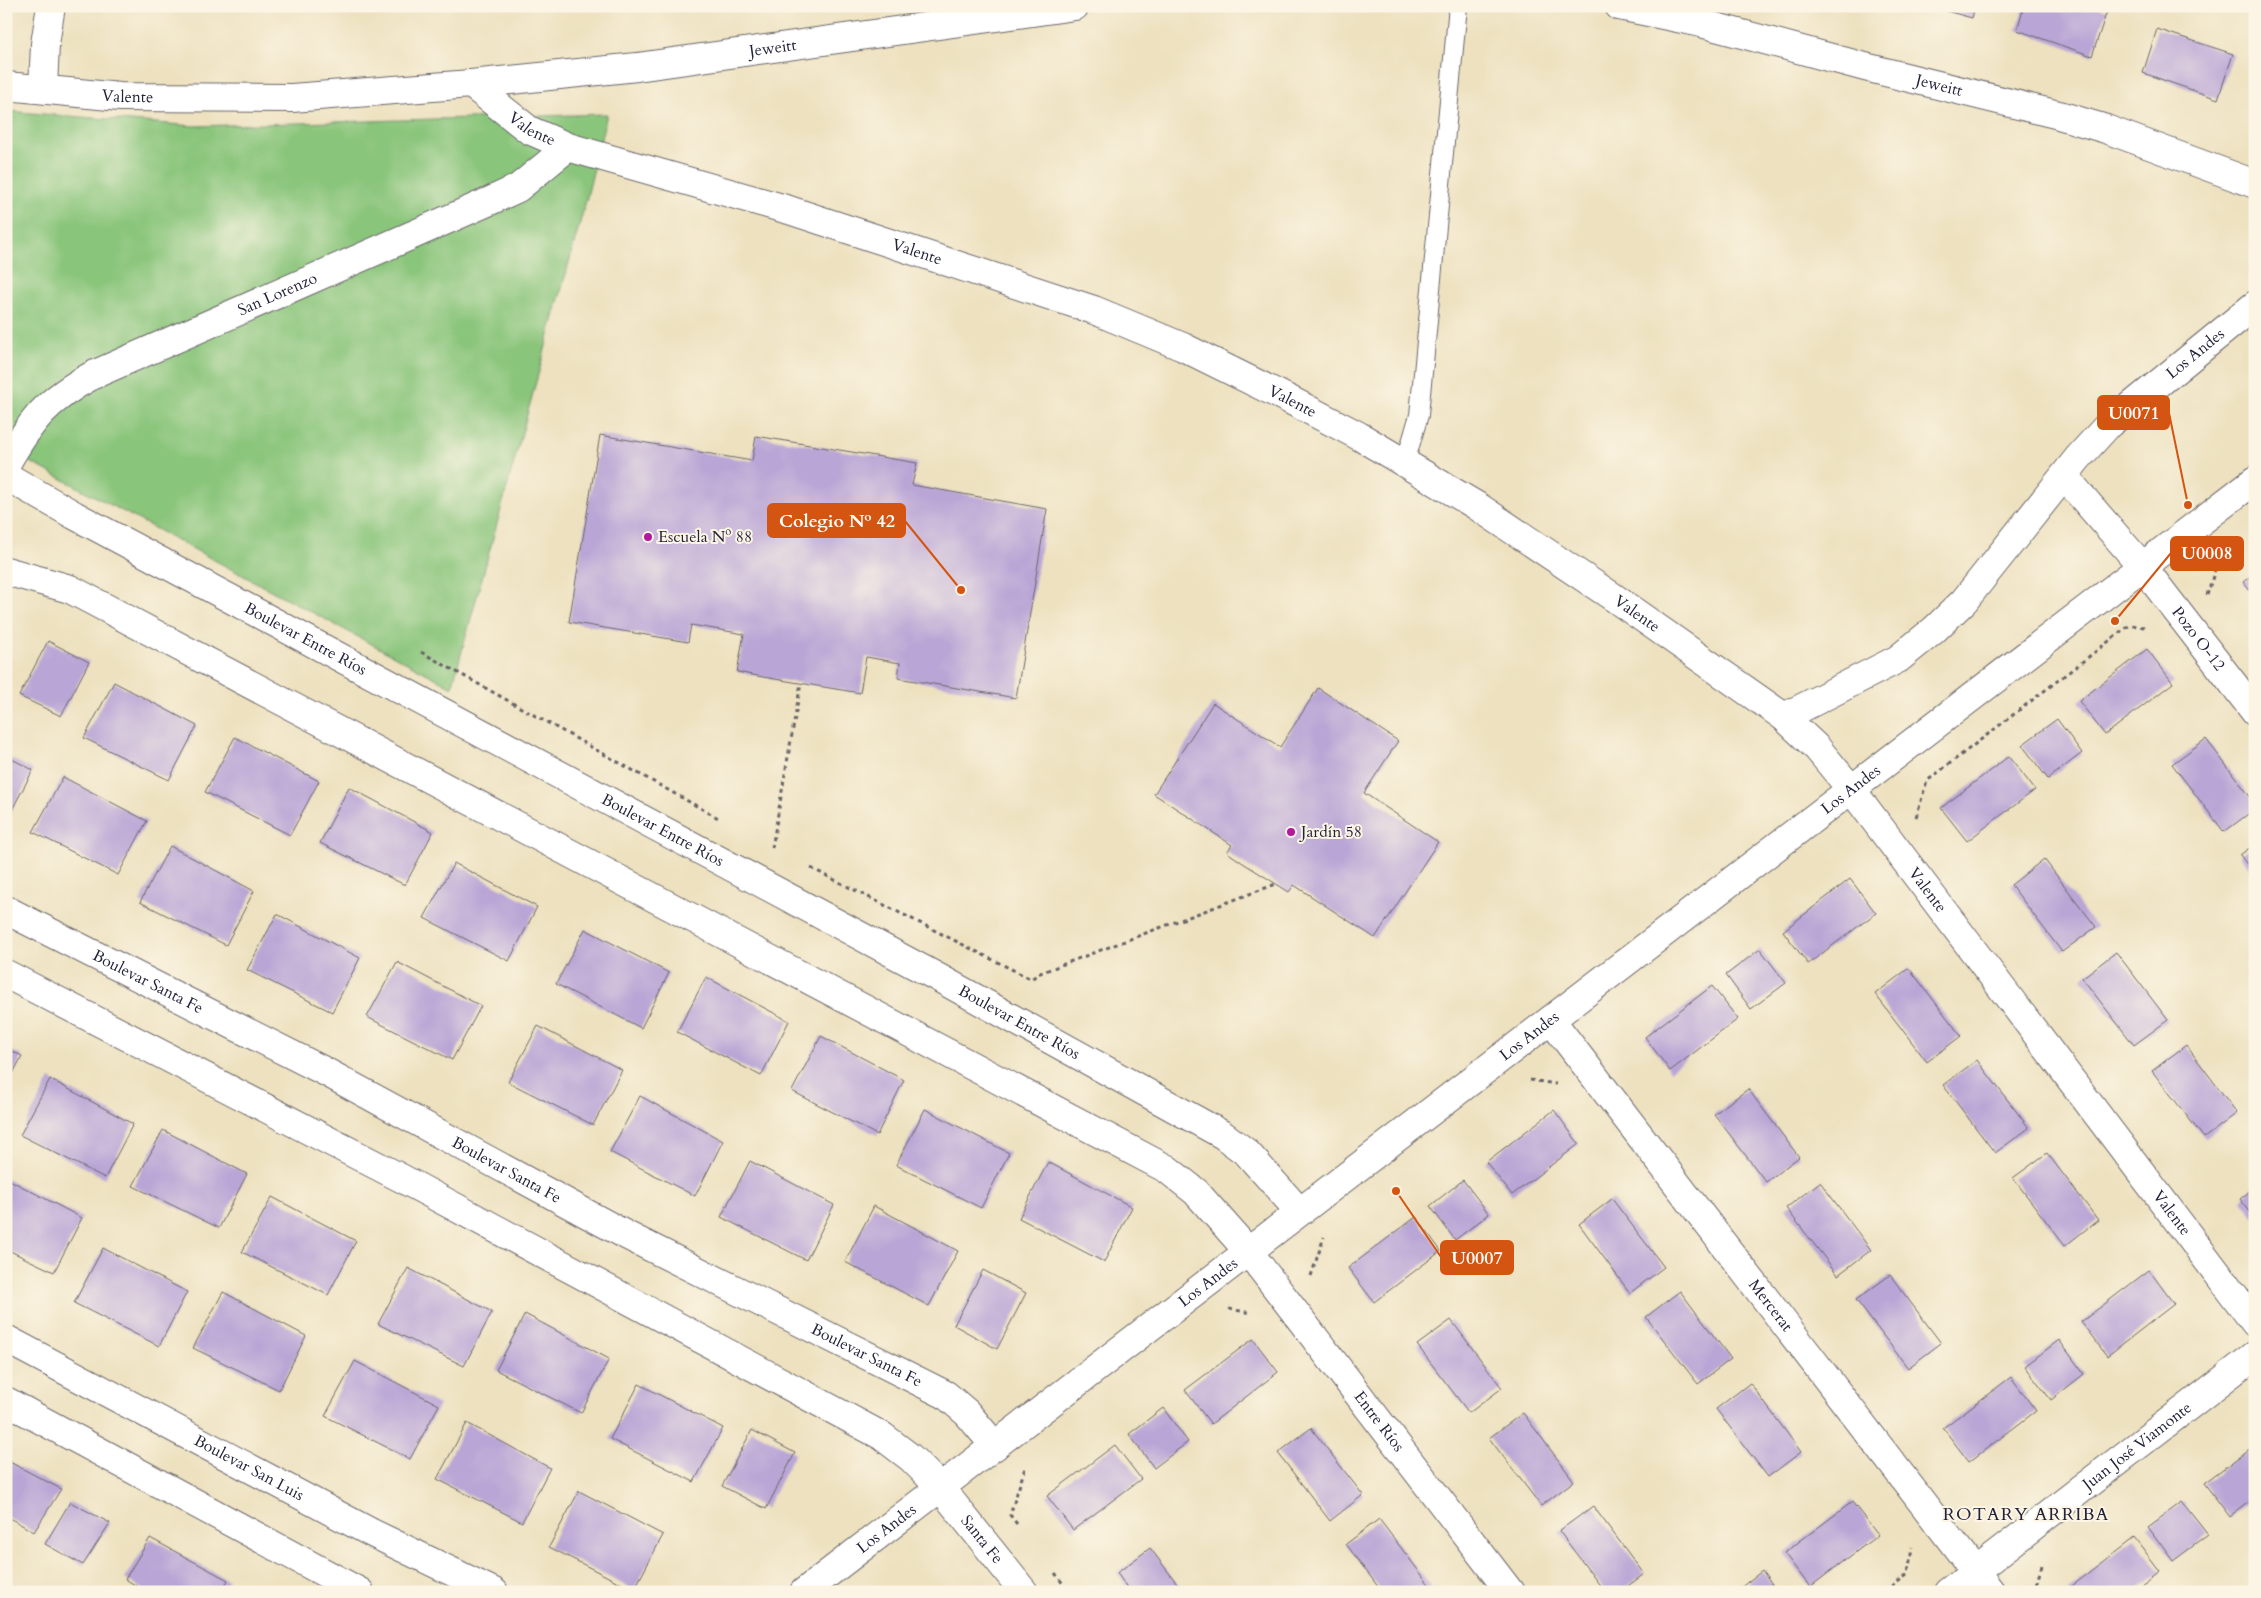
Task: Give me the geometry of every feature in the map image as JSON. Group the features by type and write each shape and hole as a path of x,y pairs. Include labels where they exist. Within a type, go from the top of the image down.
{"street":[{"path":"43,90 45,44 51,6"},
{"name":"Jeweitt","path":"471,84 637,67 1075,6"},
{"name":"Jeweitt","path":"1619,6 1697,22 1875,70 2059,115 2106,129 2255,184"},
{"name":"Valente","path":"6,86 120,96 292,98 471,84 530,130 568,147 788,210 1094,310 1183,347 1359,436 1477,506 1784,717 1817,748 1851,789 2255,1323"},
{"name":"San Lorenzo","path":"6,464 24,434 41,411 68,389 93,375 518,188 568,147"},
{"name":"Los Andes","path":"1784,717 1898,658 1934,630 1964,601 2064,476 2109,424 2255,305"},
{"name":"Boulevar Entre Ríos","path":"6,476 74,516 939,978 1223,1135 1247,1153 1299,1211"},
{"name":"Pozo O-12","path":"2064,476 2142,566 2255,712"},
{"name":"Los Andes","path":"804,1592 2255,480"},
{"path":"6,571 70,589 1167,1169 1196,1192 1248,1251"},
{"name":"Boulevar Santa Fe","path":"6,910 326,1072 626,1235 946,1395 967,1413 995,1446"},
{"path":"6,974 401,1178 882,1436 911,1458 940,1487"},
{"name":"Mercerat","path":"1551,1020 1983,1581"},
{"name":"Entre Ríos","path":"1248,1251 1510,1592"},
{"name":"Boulevar San Luis","path":"6,1339 372,1533 494,1592"},
{"name":"Juan José Viamonte","path":"1948,1592 1983,1581 2255,1355"},
{"path":"6,1401 360,1592"},
{"name":"Santa Fe","path":"940,1487 1024,1592"}],"lane":[{"path":"1405,463 1419,415 1458,6"}],"path":[{"path":"2206,597 2223,546"},
{"path":"1927,781 2130,625 2148,628"},
{"path":"421,652 721,820"},
{"path":"764,843 772,848 775,839 801,683"},
{"path":"808,866 1031,979 1040,973 1276,884"},
{"path":"1527,1080 1563,1085"},
{"path":"1228,1309 1255,1313"},
{"path":"1022,1531 1010,1515 1026,1465 1034,1459"},
{"path":"1885,1592 1908,1574 1914,1538"},
{"path":"2034,1592 2045,1558"},
{"path":"1052,1569 1070,1592"}],"green space":[{"path":"6,111 194,126 607,114 587,197 452,687 6,449"}],"building":[{"path":"1928,6 1975,6 1972,18"},
{"path":"2024,6 2092,6 2107,11 2092,56 2017,30"},
{"path":"2157,29 2233,54 2218,99 2143,73"},
{"path":"600,435 752,461 756,436 917,463 912,485 1047,509 1016,698 898,678 900,663 866,657 860,693 763,677 737,672 744,634 691,625 688,642 569,622"},
{"path":"2255,573 2255,597 2243,582"},
{"path":"48,641 89,662 61,716 19,696"},
{"path":"2147,649 2173,683 2105,735 2079,701"},
{"path":"114,682 197,726 169,780 84,738"},
{"path":"1318,688 1398,741 1364,793 1438,842 1375,938 1294,885 1289,892 1243,863 1227,852 1232,845 1154,794 1213,703 1280,747"},
{"path":"2057,719 2082,753 2048,779 2022,745"},
{"path":"235,737 319,781 290,835 205,792"},
{"path":"2206,739 2255,803 2255,809 2224,832 2172,764"},
{"path":"6,756 33,770 6,821"},
{"path":"2009,756 2035,790 1967,841 1941,808"},
{"path":"63,777 147,821 118,875 33,832"},
{"path":"349,787 433,832 405,885 320,843"},
{"path":"2255,844 2255,875 2240,855"},
{"path":"170,846 254,891 226,945 140,902"},
{"path":"2044,859 2096,927 2062,952 2011,885"},
{"path":"454,863 537,907 509,961 424,918"},
{"path":"1850,879 1876,913 1808,964 1783,931"},
{"path":"277,914 360,958 332,1012 247,970"},
{"path":"585,929 669,973 641,1028 556,984"},
{"path":"1760,949 1786,983 1751,1009 1726,975"},
{"path":"2116,952 2168,1020 2134,1045 2082,978"},
{"path":"397,962 481,1006 452,1060 367,1017"},
{"path":"1909,968 1961,1036 1927,1062 1875,994"},
{"path":"706,977 789,1021 761,1076 677,1032"},
{"path":"1712,986 1738,1019 1670,1071 1645,1037"},
{"path":"538,1026 622,1070 593,1125 508,1082"},
{"path":"821,1036 904,1080 877,1135 792,1091"},
{"path":"2186,1045 2237,1113 2204,1138 2152,1071"},
{"path":"6,1048 22,1056 6,1087"},
{"path":"1977,1060 2029,1128 1995,1153 1943,1085"},
{"path":"50,1079 133,1124 105,1178 20,1135"},
{"path":"1748,1089 1799,1157 1766,1182 1714,1114"},
{"path":"640,1096 723,1141 695,1196 610,1152"},
{"path":"925,1109 1009,1153 981,1208 896,1165"},
{"path":"1554,1110 1579,1144 1512,1195 1486,1162"},
{"path":"163,1130 247,1174 219,1228 133,1186"},
{"path":"2047,1153 2098,1220 2065,1246 2013,1178"},
{"path":"750,1161 834,1205 806,1260 721,1217"},
{"path":"1048,1162 1132,1207 1104,1262 1019,1218"},
{"path":"6,1178 82,1218 54,1272 6,1249"},
{"path":"1463,1180 1489,1214 1455,1240 1430,1206"},
{"path":"1820,1182 1871,1250 1838,1275 1786,1208"},
{"path":"2255,1187 2255,1218 2240,1199"},
{"path":"272,1197 356,1241 328,1295 242,1252"},
{"path":"1612,1199 1664,1267 1630,1293 1579,1224"},
{"path":"874,1206 958,1251 929,1306 845,1262"},
{"path":"1416,1217 1441,1251 1374,1302 1348,1268"},
{"path":"103,1248 187,1292 159,1346 74,1303"},
{"path":"408,1268 492,1312 464,1366 378,1324"},
{"path":"983,1270 1026,1293 997,1349 954,1325"},
{"path":"2149,1270 2174,1304 2107,1356 2081,1322"},
{"path":"1890,1275 1941,1343 1908,1368 1856,1300"},
{"path":"1680,1291 1731,1359 1698,1384 1646,1317"},
{"path":"223,1292 306,1336 279,1390 193,1348"},
{"path":"525,1314 609,1359 581,1413 496,1370"},
{"path":"1451,1320 1502,1388 1469,1413 1417,1345"},
{"path":"1253,1339 1278,1372 1211,1424 1185,1390"},
{"path":"2059,1340 2084,1374 2051,1400 2025,1366"},
{"path":"355,1361 439,1405 410,1459 325,1416"},
{"path":"2011,1377 2036,1411 1969,1462 1943,1428"},
{"path":"1750,1383 1801,1452 1768,1477 1716,1409"},
{"path":"639,1384 723,1428 694,1482 610,1439"},
{"path":"1163,1408 1188,1442 1154,1468 1129,1434"},
{"path":"1523,1413 1574,1481 1541,1506 1489,1438"},
{"path":"467,1423 550,1468 522,1522 437,1479"},
{"path":"1311,1428 1363,1495 1330,1521 1278,1453"},
{"path":"752,1430 795,1453 766,1509 722,1486"},
{"path":"1115,1445 1141,1479 1073,1530 1047,1496"},
{"path":"2255,1445 2255,1498 2230,1517 2204,1483"},
{"path":"6,1460 61,1489 34,1532 6,1516"},
{"path":"579,1491 663,1535 634,1590 549,1547"},
{"path":"70,1502 110,1523 83,1565 45,1544"},
{"path":"1852,1502 1878,1535 1810,1587 1784,1553"},
{"path":"2182,1502 2208,1535 2173,1561 2148,1527"},
{"path":"1593,1506 1644,1574 1620,1592 1605,1592 1559,1531"},
{"path":"1379,1519 1431,1587 1425,1592 1382,1592 1346,1544"},
{"path":"150,1538 228,1580 221,1592 147,1592 125,1579"},
{"path":"2134,1538 2160,1572 2133,1592 2068,1592 2067,1590"},
{"path":"1150,1548 1184,1592 1130,1592 1117,1573"},
{"path":"1762,1571 1777,1592 1735,1592"}],"place":[{"name":"U0071","path":"2188,505"},
{"name":"Escuela Nº 88","path":"648,537"},
{"name":"Colegio Nº 42","path":"961,590"},
{"name":"U0008","path":"2115,621"},
{"name":"Jardín 58","path":"1291,832"},
{"name":"U0007","path":"1396,1191"}],"district":[{"name":"ROTARY ARRIBA","path":"2026,1514"}]}
